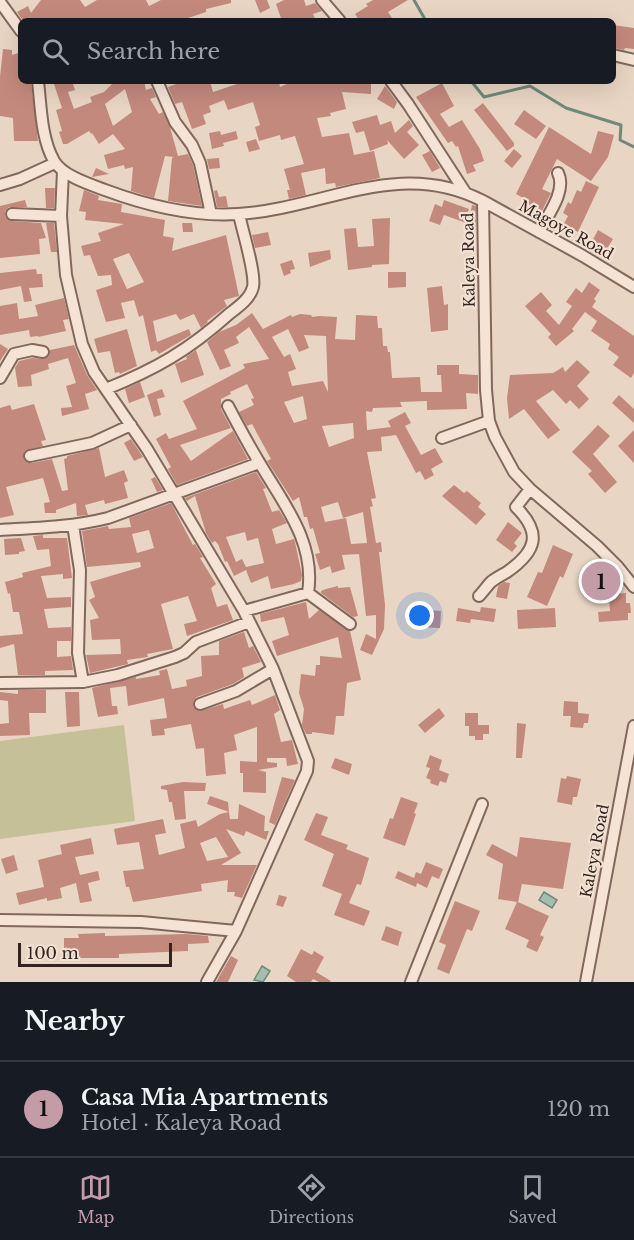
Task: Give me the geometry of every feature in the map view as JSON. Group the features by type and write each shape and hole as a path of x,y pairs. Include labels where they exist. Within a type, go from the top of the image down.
{"street":[{"path":"322,0 337,18"},
{"path":"0,2 18,27"},
{"path":"616,56 634,60"},
{"path":"38,84 48,146 59,167 66,275 82,344 94,372 132,425 244,611 273,669 308,761 308,771 236,931 207,982"},
{"path":"158,84 175,122 192,145 200,163 211,214"},
{"path":"393,84 465,192"},
{"path":"0,185 59,167"},
{"name":"Kaleya Road","path":"59,167 133,201 164,208 211,214 239,214 279,209 361,188 408,183 465,192 483,201 486,390 489,421 502,454 514,472 530,489 597,546 634,587"},
{"path":"539,232 558,196 561,182 558,173"},
{"name":"Magoye Road","path":"483,201 634,287"},
{"path":"12,214 61,216"},
{"path":"106,389 174,358 208,333 250,296 254,284 239,214"},
{"path":"0,378 14,354 32,350 43,352"},
{"path":"228,406 297,527 306,551 311,575 308,593"},
{"path":"442,438 489,421"},
{"path":"30,456 92,443 132,425"},
{"path":"0,530 73,525 108,518 259,463"},
{"path":"479,596 491,582 526,557 532,546 533,533 530,522 516,507 530,489"},
{"path":"73,525 80,570 78,653 82,682"},
{"path":"244,611 308,593"},
{"path":"308,593 350,624"},
{"path":"0,683 82,682 118,675 175,657 184,653 196,642 249,622"},
{"path":"200,704 236,692 273,669"},
{"name":"Kaleya Road","path":"586,982 634,726"},
{"path":"411,982 482,804"},
{"path":"0,920 141,922 236,931"}],"shaded area":[{"path":"124,725 135,821 0,839 0,741"},
{"path":"544,892 557,900 552,908 539,900"},
{"path":"262,966 270,971 263,982 254,980"}],"building":[{"path":"41,0 80,0 85,7 97,0 146,0 149,6 161,0 231,0 231,3 206,9 206,12 188,18 21,18 17,12 28,6 31,13"},
{"path":"255,0 267,0 270,8 260,13"},
{"path":"284,0 304,0 306,6 315,3 322,11 313,14 315,18 281,18 276,4"},
{"path":"373,0 408,0 388,12 392,18 358,18 355,14 368,6 366,4"},
{"path":"616,25 634,28 634,49 625,48 624,50 616,48"},
{"path":"3,49 12,50 12,55 18,53 18,84 31,84 38,141 14,141 13,118 0,116"},
{"path":"54,84 73,84 75,90 68,92 74,109 92,102 90,97 104,92 112,84 145,84 146,90 152,88 156,97 150,99 159,114 163,112 178,156 188,154 193,165 202,206 168,201 172,158 174,157 165,156 154,198 131,191 133,167 125,169 124,165 108,169 104,155 125,149 113,134 99,144 89,131 63,144 56,110 62,108","holes":["125,89 132,112 113,126 105,104"]},
{"path":"176,84 211,84 213,92 237,84 280,84 280,87 286,84 371,84 371,94 342,92 346,109 330,113 331,116 317,118 322,137 349,133 354,155 374,151 380,178 336,187 335,183 326,184 325,168 301,173 306,195 289,199 287,190 290,190 284,169 304,164 295,136 281,140 280,135 259,141 255,127 260,125 253,102 228,110 224,100 209,106 211,112 203,115 206,124 192,129 182,102 175,104 168,87"},
{"path":"443,84 454,106 440,114 449,127 462,120 480,149 484,161 473,165 476,171 467,174 458,146 456,147 452,141 448,143 416,97"},
{"path":"385,86 397,102 394,109 377,99"},
{"path":"483,103 514,143 514,146 507,151 474,110"},
{"path":"524,110 546,126 536,139 514,124"},
{"path":"377,115 380,125 391,121 395,133 409,120 413,126 407,132 419,145 404,159 387,140 388,144 370,151 364,131 356,133 352,122"},
{"path":"549,127 591,154 598,131 614,135 608,157 591,181 557,159 542,189 551,193 542,211 528,204 529,201 516,194"},
{"path":"220,131 221,135 236,131 238,139 212,149 209,133"},
{"path":"256,139 260,149 249,152 246,142"},
{"path":"514,149 522,156 512,168 504,161"},
{"path":"430,151 440,168 432,172 422,155"},
{"path":"219,158 220,168 209,169 207,159"},
{"path":"96,168 109,174 92,177"},
{"path":"586,181 599,187 578,232 563,225 568,216 563,213 568,202 571,204 577,190 581,192"},
{"path":"45,188 55,188 54,208 46,208"},
{"path":"84,190 99,196 98,200 122,204 121,212 165,220 163,236 174,238 172,251 226,235 239,296 224,300 227,306 201,328 194,314 180,320 176,314 153,321 157,342 189,329 191,335 159,354 156,350 151,352 143,315 139,317 134,300 121,303 125,318 106,322 96,290 112,285 111,275 98,276 90,255 84,256 81,246 101,241 98,233 124,224 85,220 86,212 79,211","holes":["129,253 144,282 127,289 113,259"]},
{"path":"217,190 219,197 226,196 228,207 217,207 214,191"},
{"path":"25,200 27,207 9,207 5,211 5,217 11,221 41,223 46,238 39,239 40,254 0,258 0,206"},
{"path":"444,200 469,209 467,215 470,215 472,205 476,206 476,230 468,230 469,224 444,215 440,225 429,221 435,204 442,207"},
{"path":"390,218 389,264 348,270 344,229 356,228 358,247 374,246 372,219"},
{"path":"46,223 54,223 57,252 51,252"},
{"path":"182,223 192,223 193,232 183,232"},
{"path":"598,230 613,239 605,252 591,243"},
{"path":"268,232 271,245 255,248 252,235"},
{"path":"330,250 331,259 310,267 308,253"},
{"path":"292,260 295,269 290,270 291,273 284,276 280,264"},
{"path":"36,269 37,274 42,274 43,287 29,288 32,301 24,302 21,286 0,290 0,273"},
{"path":"388,272 406,272 406,287 388,288"},
{"path":"589,282 600,290 592,307 634,336 634,373 631,378 613,365 619,357 608,349 610,344 591,331 597,321 585,312 572,329 574,331 556,346 548,337 551,334 525,306 541,292 552,305 546,311 559,325 572,306 566,302 576,288 582,293"},
{"path":"442,286 444,305 448,304 448,330 431,332 427,288"},
{"path":"64,298 69,319 63,320 66,331 38,337 30,337 29,330 0,335 0,306 17,303 19,319 38,316 35,305"},
{"path":"252,313 263,329 291,315 292,317 300,314 312,317 337,317 335,339 355,340 356,315 377,316 378,328 382,328 383,346 387,346 390,352 392,378 420,377 421,392 442,392 441,375 437,375 437,365 459,365 459,374 478,375 478,394 466,393 467,409 427,410 427,401 400,402 402,407 373,408 372,412 366,411 367,430 391,427 388,421 405,412 411,423 405,426 421,455 435,448 443,462 431,469 434,475 425,480 420,471 416,473 396,435 381,437 382,451 367,452 376,498 371,499 373,506 370,507 376,543 381,542 382,552 379,552 385,605 384,629 372,655 360,650 366,634 376,639 376,615 366,616 359,554 342,555 345,569 332,573 330,566 320,570 315,554 320,553 313,528 310,529 307,517 304,517 299,497 293,501 267,461 271,459 252,424 247,426 239,412 254,405 251,399 254,398 247,384 221,399 221,409 231,428 180,445 191,461 233,431 248,459 177,485 168,469 171,467 156,439 166,433 169,439 197,429 183,401 245,368 243,364 269,359 249,327 236,337 239,343 224,350 231,366 220,370 207,342 219,332 236,325","holes":["288,329 299,352 309,348 304,335 326,336 328,392 323,381 292,386 288,372 296,369 290,354 284,357 272,337","303,396 307,419 294,423 284,402","353,423 354,438 329,447 322,426","338,502 343,518 363,512 367,543 351,544 346,518 325,522 321,507"]},
{"path":"127,329 137,366 120,374 115,373 110,351 98,353 94,339"},
{"path":"0,344 8,349 0,361"},
{"path":"74,345 87,375 97,390 85,394 89,409 62,416 61,408 72,407 66,386 76,383 68,358 48,364 49,369 31,375 32,386 18,387 15,368 19,361 32,358 45,359 49,356 50,350"},
{"path":"196,350 204,375 181,383 175,364 187,359 186,357"},
{"path":"577,360 590,372 577,386 589,399 579,409 570,400 566,404 553,390 536,401 560,430 548,439 524,409 509,419 507,398 510,375 553,373 563,367 565,372"},
{"path":"140,382 145,397 129,403 125,389"},
{"path":"162,389 165,397 157,399 161,415 154,417 147,395"},
{"path":"619,395 634,409 634,423 612,403"},
{"path":"34,404 46,440 41,441 43,446 25,451 23,457 25,461 32,463 52,459 62,491 68,490 64,459 67,456 99,448 105,477 124,470 128,481 124,483 128,498 105,504 104,500 85,505 88,515 77,516 76,503 56,510 56,513 45,513 44,503 50,502 43,478 6,487 14,515 0,518 0,408 10,405 12,410"},
{"path":"598,425 610,436 593,454 617,482 605,493 588,474 592,471 572,452"},
{"path":"634,430 634,463 618,446"},
{"path":"131,439 143,457 134,461 124,443"},
{"path":"256,472 266,488 263,489 272,512 279,510 287,523 272,529 276,544 294,539 302,575 301,581 271,589 268,576 251,583 246,570 234,576 218,544 215,541 212,543 206,533 195,496 187,501 185,498","holes":["245,532 247,541 258,538 264,563 246,567 242,559 236,562 226,537"]},
{"path":"155,477 163,490 157,492 151,479"},
{"path":"454,485 464,493 467,491 481,503 478,507 486,514 476,525 442,496"},
{"path":"171,503 216,584 211,588 217,607 227,604 233,620 187,636 184,624 197,621 188,596 161,604 173,649 147,654 148,657 127,660 128,664 90,673 86,655 121,654 120,639 92,640 90,620 99,618 89,600 95,597 90,582 141,567 140,562 87,567 82,531 108,526 109,529 131,527 129,518","holes":["149,530 154,548 137,553 132,534"]},
{"path":"508,522 522,533 514,543 517,546 512,552 496,540"},
{"path":"43,535 43,538 67,538 72,578 63,579 63,574 41,576 47,598 71,597 71,607 44,609 48,628 71,627 71,641 57,641 57,657 71,656 73,670 45,671 45,675 18,675 14,644 0,648 0,636 23,634 19,612 13,612 10,593 8,594 5,582 23,577 22,573 51,566 49,549 37,550 33,536"},
{"path":"21,538 25,551 5,555 4,539"},
{"path":"553,545 573,554 547,606 527,597 538,572 542,573"},
{"path":"504,582 510,583 507,599 496,597 498,586"},
{"path":"338,586 338,588 350,587 358,616 353,617 321,593 321,591"},
{"path":"626,593 626,603 630,603 631,613 628,613 628,620 599,622 598,612 610,611 609,599 616,599 615,594"},
{"path":"306,602 309,619 319,610 350,631 361,680 347,683 344,716 336,716 334,735 312,732 312,734 306,734 302,725 304,709 299,693 301,674 315,676 316,665 320,665 320,656 342,658 338,637 277,656 272,641 289,635 284,617 261,622 260,614"},
{"path":"481,607 496,609 494,622 471,619 470,623 456,621 458,608 480,612"},
{"path":"555,608 556,627 518,629 517,610"},
{"path":"414,609 441,611 440,628 413,627"},
{"path":"244,632 249,648 253,646 261,662 242,668 244,677 233,684 197,697 193,706 199,711 223,704 224,709 250,700 252,705 275,695 280,710 274,714 281,742 292,740 298,764 287,766 286,758 267,758 267,762 277,763 277,767 258,770 266,772 266,793 243,792 243,773 240,773 240,761 257,762 257,727 234,735 237,750 224,753 226,774 206,776 204,748 196,749 191,724 164,729 165,735 152,736 150,720 167,718 164,698 128,706 126,686 110,688 112,706 117,706 118,714 98,717 92,688 136,677 136,679 160,675 159,671 167,669 172,689 187,686 186,680 202,676 201,656 219,655 219,641"},
{"path":"18,690 46,690 46,713 29,713 30,735 0,736 0,724 9,723 8,701 0,700 0,692 18,694"},
{"path":"65,692 79,692 80,726 67,727"},
{"path":"564,701 578,702 578,713 589,714 588,723 584,723 583,728 570,727 571,716 563,716"},
{"path":"439,708 445,716 425,733 418,725"},
{"path":"465,713 478,713 478,725 489,725 489,734 483,734 483,740 475,740 475,736 469,736 469,726 465,726"},
{"path":"517,723 526,724 522,758 516,758"},
{"path":"430,755 442,760 439,770 449,774 446,783 440,781 438,786 430,783 431,780 426,778 430,768 426,767"},
{"path":"335,758 352,764 349,775 331,768"},
{"path":"567,776 581,779 577,797 573,797 572,805 557,802 561,778 566,779"},
{"path":"282,777 295,780 275,825 269,822"},
{"path":"183,782 206,783 205,791 184,791 186,819 175,820 172,802 169,802 167,790 161,789 161,786"},
{"path":"210,796 228,802 229,812 207,804"},
{"path":"401,797 418,803 405,846 383,838"},
{"path":"239,804 265,816 264,831 269,831 266,840 246,831 244,836 226,829 241,853 221,865 257,865 242,898 234,896 235,892 227,892 228,880 201,884 202,891 133,902 129,887 126,887 123,871 144,869 139,842 117,845 114,829 163,819 166,833 155,835 159,855 185,848 180,824 196,820 198,827 220,814 229,812 230,819 238,819","holes":["216,837 228,857 207,861 200,843"]},
{"path":"316,813 328,817 321,835 348,845 346,849 369,858 361,885 357,884 349,903 370,911 364,926 334,915 342,894 322,886 334,854 304,840"},
{"path":"520,837 571,843 563,889 522,884 518,902 549,916 540,935 544,937 537,952 526,947 529,940 505,929 517,902 498,899 503,864 486,855 492,844 517,857"},
{"path":"91,838 94,854 75,857 80,875 98,871 100,880 88,883 92,901 80,903 76,883 60,888 62,898 47,901 47,898 19,905 16,893 44,887 38,860 62,854 60,845"},
{"path":"14,855 18,870 6,874 1,859"},
{"path":"426,862 443,869 439,879 432,876 427,888 417,883 416,887 395,878 398,871 414,878 416,872 421,874"},
{"path":"279,895 287,897 283,907 276,905"},
{"path":"455,901 480,911 472,931 467,929 449,974 437,969 446,945 439,942"},
{"path":"386,926 402,932 398,946 381,940"},
{"path":"105,933 105,936 186,934 208,936 209,943 188,944 188,951 119,954 119,958 64,958 64,938 79,938 78,934"},
{"path":"301,949 312,955 314,951 324,957 316,972 330,982 319,982 313,979 311,982 296,982 287,976"},
{"path":"231,956 238,960 228,982 216,982"}],"waterway":[{"path":"414,0 424,18"},
{"path":"473,84 484,97 530,86 566,108 621,125 620,140 634,147"}],"place":[{"name":"Casa Mia Apartments","path":"601,581"}]}
